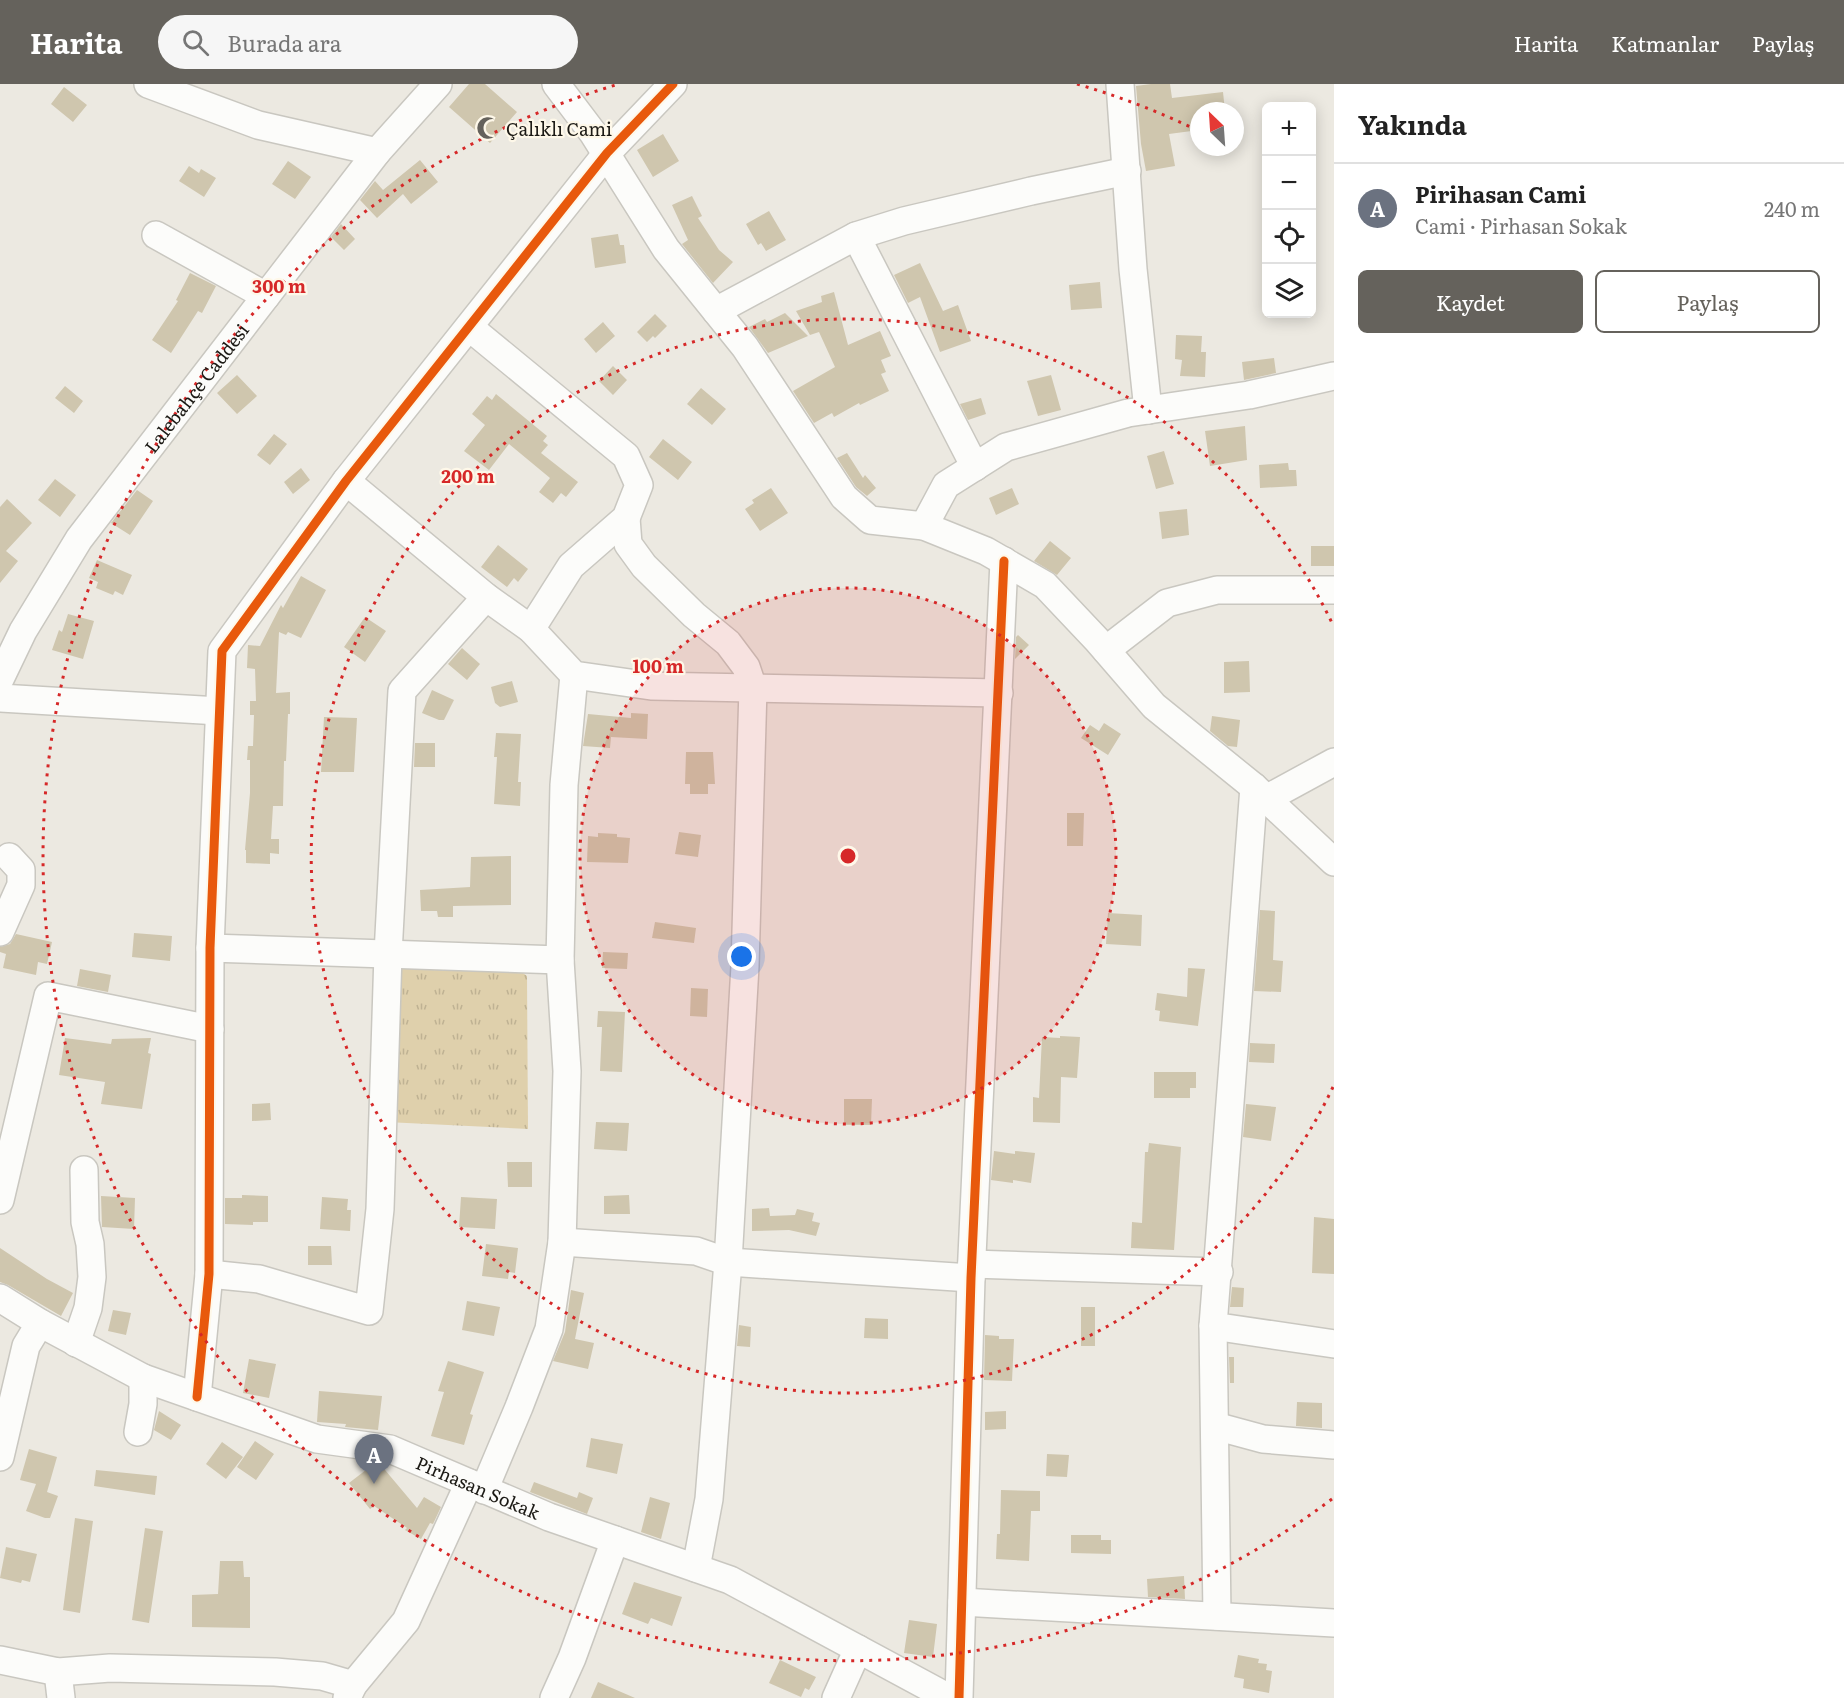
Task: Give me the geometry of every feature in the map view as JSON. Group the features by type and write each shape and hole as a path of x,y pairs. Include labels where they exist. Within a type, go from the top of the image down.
{"street":[{"path":"148,84 258,125 377,152"},
{"name":"Lalebahçe Caddesi","path":"0,679 23,632 79,539 377,152 438,84"},
{"path":"556,84 607,153 666,249 745,347 844,497 870,520 924,526 986,551 1045,585 1106,650 1154,706 1260,794 1334,862"},
{"path":"197,1397 209,1274 210,948 222,651 346,481 607,153 673,84"},
{"path":"1120,84 1133,269 1148,410"},
{"path":"716,311 856,236 903,221 1126,171"},
{"path":"156,235 267,296"},
{"path":"856,236 975,467"},
{"path":"469,327 627,456 639,485 626,518 628,544 644,566 694,615 728,644 746,667 753,688 745,966 728,1262 709,1498 696,1568"},
{"path":"924,526 946,485 1006,447 1128,413 1249,395 1334,376"},
{"path":"346,481 486,597 531,629 574,675 651,686 999,693"},
{"path":"531,629 571,566 626,518"},
{"path":"959,1698 971,1271 1004,561"},
{"path":"1106,650 1167,603 1217,590 1334,590"},
{"path":"209,1274 260,1279 369,1311 380,1209 388,954 402,691 486,597"},
{"path":"0,1660 58,1672 110,1668 275,1672 322,1676 350,1691 406,1621 519,1407 549,1329 562,1242 567,1071 560,960 564,785 574,675"},
{"path":"0,698 219,711"},
{"path":"1260,794 1334,762"},
{"path":"1217,1616 1214,1326 1260,794"},
{"path":"0,932 21,885 21,870 9,857"},
{"path":"210,948 560,960"},
{"path":"0,1200 48,996 210,1029"},
{"path":"76,1343 88,1308 92,1277 90,1244 85,1222 84,1170"},
{"path":"562,1242 696,1251 728,1262 971,1271 1219,1272"},
{"name":"Pirhasan Sokak","path":"0,1298 40,1323 143,1378 317,1439 390,1449 549,1517 730,1580 949,1698"},
{"path":"0,1456 26,1346 40,1323"},
{"path":"1214,1326 1334,1344"},
{"path":"138,1432 143,1404 143,1378"},
{"path":"1215,1426 1263,1439 1334,1445"},
{"path":"554,1698 572,1658 615,1540"},
{"path":"962,1602 1334,1623"},
{"path":"836,1698 858,1649"},
{"path":"58,1672 61,1698"}],"green space":[{"path":"400,964 515,967 527,976 528,1129 386,1122"}],"building":[{"name":"Çalıklı Cami","path":"469,84 485,84 517,112 490,143 449,107"},
{"path":"1170,84 1172,98 1223,92 1224,102 1190,102 1190,131 1169,134 1175,166 1146,171 1141,144 1136,86"},
{"path":"64,87 87,105 73,122 51,104"},
{"path":"663,134 679,161 653,177 637,150"},
{"path":"420,160 438,182 411,204 403,194 377,218 360,200 375,181 383,190"},
{"path":"288,161 311,177 295,199 272,184"},
{"path":"189,166 199,173 201,169 216,178 204,197 179,181"},
{"path":"692,196 702,216 698,218 719,250 733,262 713,283 682,244 688,240 672,205"},
{"path":"769,211 786,240 766,251 761,243 758,245 746,224"},
{"path":"341,224 355,239 344,250 331,237"},
{"path":"618,234 620,245 624,245 626,263 595,268 591,238"},
{"path":"920,263 943,311 958,305 971,341 940,352 920,297 908,303 894,275"},
{"path":"190,273 216,286 202,313 198,311 171,353 152,340 178,301 176,300"},
{"path":"1100,282 1102,308 1071,310 1069,285"},
{"path":"834,292 848,345 880,331 891,356 881,360 886,372 881,374 889,391 860,405 859,403 834,417 832,413 814,423 793,391 835,367 819,332 810,335 796,311 822,302 821,296"},
{"path":"785,313 808,336 768,353 749,327 765,319 767,322"},
{"path":"655,314 667,326 655,338 653,336 647,342 637,332"},
{"path":"603,322 615,336 596,353 584,339"},
{"path":"1176,335 1202,336 1201,352 1206,352 1205,377 1180,376 1182,360 1175,359"},
{"path":"1274,358 1276,373 1244,380 1242,362"},
{"path":"613,366 627,380 613,395 599,381"},
{"path":"237,375 257,396 237,414 217,393"},
{"path":"1051,375 1061,410 1038,416 1027,381"},
{"path":"65,386 83,401 74,413 55,398"},
{"path":"701,388 726,409 712,425 687,404"},
{"path":"496,394 547,436 543,441 548,445 541,453 578,482 566,497 561,493 553,503 539,492 550,478 509,444 489,470 464,451 485,425 472,414 487,396 492,400"},
{"path":"981,398 986,414 968,420 960,404"},
{"path":"1245,426 1247,460 1210,466 1205,431"},
{"path":"274,434 287,444 270,465 257,455"},
{"path":"663,439 692,462 678,480 649,457"},
{"path":"1164,451 1174,484 1156,489 1147,456"},
{"path":"847,453 863,478 865,475 876,488 867,496 856,487 837,458"},
{"path":"1288,463 1289,470 1296,470 1297,486 1260,488 1259,465"},
{"path":"301,468 310,480 293,494 284,482"},
{"path":"55,479 76,495 60,517 38,500"},
{"path":"771,488 788,513 760,531 745,509 754,503 752,500"},
{"path":"1012,488 1019,504 996,515 989,498"},
{"path":"137,490 153,501 130,535 111,523"},
{"path":"7,499 32,523 6,551 18,561 0,583 0,507"},
{"path":"1187,509 1189,535 1162,539 1159,512"},
{"path":"1050,541 1071,558 1057,575 1034,561"},
{"path":"498,545 528,569 518,582 514,578 507,587 481,567"},
{"path":"1311,546 1334,546 1334,566 1311,566"},
{"path":"97,560 132,575 123,595 115,591 113,595 96,588 98,582 89,578"},
{"path":"301,576 326,590 301,638 288,632 286,635 279,632 276,693 290,692 290,714 288,714 286,761 284,761 283,806 273,806 271,839 279,839 279,854 270,853 270,864 246,863 250,793 250,760 247,760 248,746 253,746 254,715 250,715 250,701 256,701 255,669 247,668 248,645 260,646 281,605 283,608"},
{"path":"68,614 94,621 83,659 52,650 59,630 62,632"},
{"path":"365,617 386,631 365,662 344,647"},
{"path":"1018,635 1029,645 1015,659 1016,637"},
{"path":"462,648 480,664 467,680 448,664"},
{"path":"1249,661 1250,692 1224,693 1224,662"},
{"path":"512,681 518,702 500,707 495,703 491,687"},
{"path":"432,690 454,700 444,720 422,713"},
{"path":"631,713 648,714 647,739 611,737 610,748 583,746 588,714 631,718"},
{"path":"1212,716 1240,720 1237,747 1228,746 1210,731"},
{"path":"324,717 357,718 354,772 321,772"},
{"path":"1104,723 1121,734 1108,755 1081,738 1090,725 1099,731"},
{"path":"496,733 521,734 518,782 521,782 520,806 494,804"},
{"path":"415,743 435,743 435,767 414,767"},
{"path":"686,752 713,752 715,784 708,784 708,794 690,794 690,784 685,784"},
{"path":"1067,813 1084,813 1083,846 1067,846"},
{"path":"679,832 701,835 698,857 675,854"},
{"path":"598,833 617,834 617,837 630,838 628,863 587,862 588,836 598,837"},
{"path":"511,856 511,905 453,906 453,917 438,917 437,911 421,911 420,890 470,887 471,857"},
{"path":"1260,910 1275,911 1273,960 1283,961 1281,992 1254,991"},
{"path":"1108,913 1142,915 1141,946 1106,944"},
{"path":"655,922 696,928 694,943 652,938"},
{"path":"134,933 172,936 170,961 132,957"},
{"path":"16,934 52,942 47,964 38,962 36,975 3,968 6,954 0,952 0,947 10,944"},
{"path":"603,952 628,953 627,969 602,968"},
{"path":"1188,968 1205,969 1198,1026 1159,1021 1160,1011 1155,1010 1157,993 1187,997"},
{"path":"80,969 111,975 108,992 77,986"},
{"path":"691,988 708,989 707,1017 690,1016"},
{"path":"598,1011 625,1012 622,1072 600,1071 602,1027 597,1027"},
{"path":"1060,1036 1080,1037 1077,1078 1061,1077 1060,1123 1033,1122 1033,1097 1039,1098 1042,1037 1060,1038"},
{"path":"65,1038 111,1044 112,1039 151,1038 148,1053 151,1054 142,1109 101,1104 105,1082 59,1075"},
{"path":"1250,1043 1275,1044 1274,1063 1249,1062"},
{"path":"1154,1072 1196,1072 1196,1088 1190,1088 1190,1098 1154,1098"},
{"path":"844,1099 872,1099 871,1125 844,1125"},
{"path":"270,1103 271,1120 252,1121 252,1104"},
{"path":"1246,1104 1276,1107 1271,1141 1243,1137"},
{"path":"596,1122 629,1123 627,1151 594,1149"},
{"path":"1149,1143 1181,1147 1174,1250 1131,1248 1132,1222 1142,1223 1145,1152 1148,1152"},
{"path":"994,1151 1015,1154 1015,1151 1035,1153 1031,1183 991,1180"},
{"path":"507,1162 532,1162 532,1187 508,1187"},
{"path":"242,1195 268,1196 268,1222 253,1222 253,1225 225,1224 225,1198 242,1198"},
{"path":"629,1195 630,1214 604,1214 604,1196"},
{"path":"101,1196 135,1198 134,1229 102,1227"},
{"path":"322,1197 348,1199 347,1210 351,1210 350,1231 320,1229"},
{"path":"461,1197 497,1199 495,1229 459,1227"},
{"path":"769,1208 770,1216 795,1215 797,1209 814,1213 812,1221 820,1223 816,1236 789,1230 752,1231 752,1209"},
{"path":"1314,1217 1334,1219 1334,1274 1312,1273"},
{"path":"486,1244 518,1248 515,1273 509,1272 508,1279 482,1276"},
{"path":"308,1246 331,1246 332,1265 308,1265"},
{"path":"0,1248 73,1293 61,1316 0,1282"},
{"path":"1232,1287 1244,1288 1243,1307 1230,1307"},
{"path":"571,1290 584,1293 575,1339 594,1343 588,1369 553,1361 565,1332"},
{"path":"467,1301 500,1307 494,1336 462,1330"},
{"path":"1081,1307 1095,1307 1095,1346 1081,1346"},
{"path":"113,1310 131,1313 126,1335 108,1331"},
{"path":"865,1318 888,1319 888,1339 864,1338"},
{"path":"739,1325 751,1327 750,1347 737,1346"},
{"path":"985,1335 999,1336 999,1339 1014,1339 1012,1381 984,1380"},
{"path":"1229,1357 1234,1357 1234,1383 1230,1383"},
{"path":"249,1359 276,1364 269,1398 243,1393"},
{"path":"448,1361 484,1372 470,1414 473,1415 464,1445 431,1436 444,1392 438,1391"},
{"path":"319,1391 382,1396 378,1430 317,1422"},
{"path":"1297,1402 1322,1403 1322,1428 1296,1426"},
{"path":"159,1411 181,1425 171,1440 154,1430"},
{"path":"1006,1411 1006,1429 985,1430 985,1412"},
{"path":"591,1438 623,1444 617,1474 586,1467"},
{"path":"255,1441 274,1454 256,1480 237,1467"},
{"path":"222,1442 243,1457 226,1479 206,1464"},
{"path":"29,1449 57,1457 47,1492 58,1496 50,1518 26,1511 36,1484 20,1480"},
{"path":"1047,1454 1069,1455 1067,1477 1046,1476"},
{"path":"375,1463 380,1464 417,1508 424,1497 441,1507 433,1524 430,1523 421,1539 405,1530 407,1528 374,1506 370,1509 349,1483"},
{"path":"96,1470 157,1476 155,1495 94,1486"},
{"path":"534,1482 577,1498 579,1492 593,1498 587,1514 530,1492"},
{"path":"1001,1490 1040,1491 1040,1511 1031,1511 1029,1561 996,1559 997,1534 1000,1534"},
{"path":"650,1497 670,1503 661,1539 641,1532"},
{"path":"75,1518 93,1521 80,1613 63,1610"},
{"path":"145,1528 163,1531 149,1623 132,1620"},
{"path":"1071,1535 1101,1535 1101,1540 1111,1540 1111,1554 1071,1553"},
{"path":"6,1547 37,1554 30,1582 22,1580 21,1583 0,1578"},
{"path":"220,1561 243,1561 244,1577 250,1577 250,1628 192,1627 192,1595 218,1594"},
{"path":"1184,1576 1185,1599 1148,1597 1147,1579"},
{"path":"634,1582 682,1597 672,1626 651,1618 648,1624 622,1614"},
{"path":"909,1620 937,1624 933,1657 904,1653"},
{"path":"1238,1655 1259,1659 1258,1663 1267,1664 1266,1670 1272,1671 1269,1693 1243,1688 1244,1679 1234,1677"},
{"path":"780,1660 816,1677 809,1690 805,1688 801,1697 769,1683"},
{"path":"598,1682 635,1698 591,1698"}],"cycle path":[{"path":"197,1397 209,1274 210,948 222,651 346,481 607,153 673,84"},
{"path":"959,1698 971,1278 1004,561"}],"place":[{"name":"Çalıklı Cami","path":"488,128"},
{"name":"Pirihasan Cami","path":"374,1484"}]}
